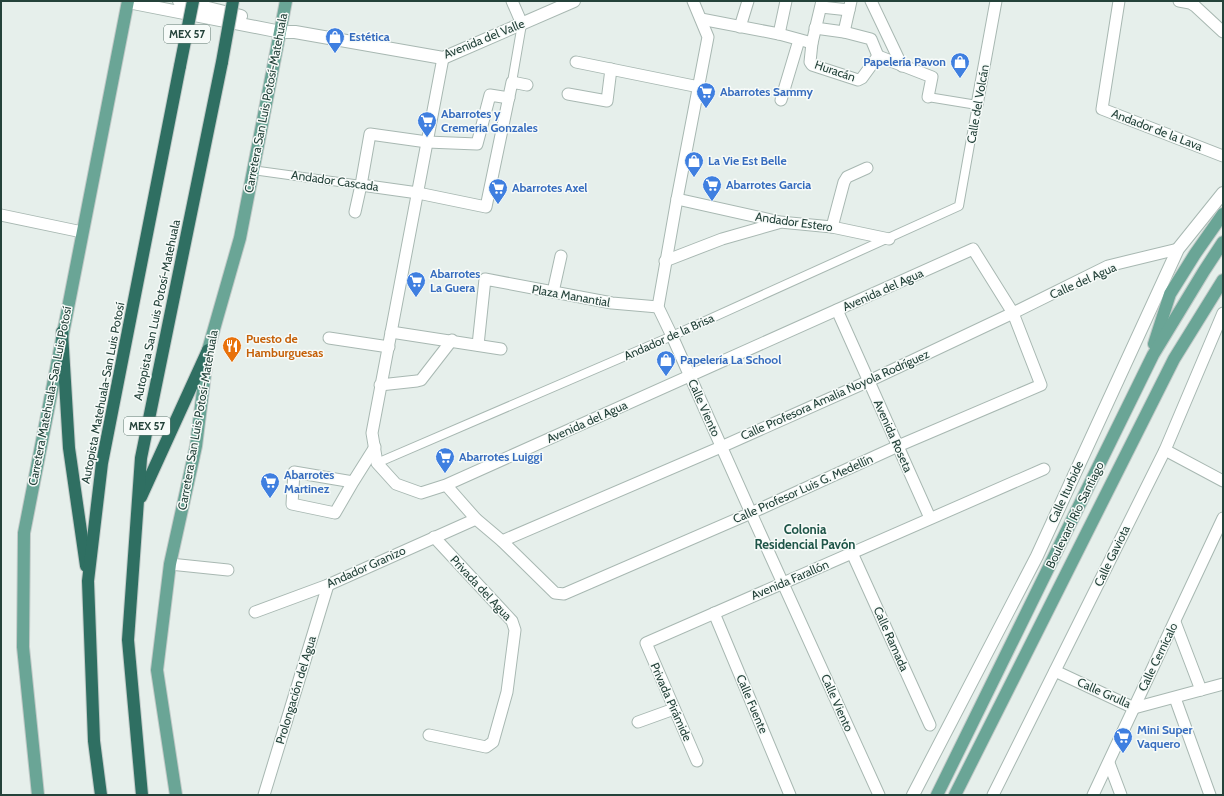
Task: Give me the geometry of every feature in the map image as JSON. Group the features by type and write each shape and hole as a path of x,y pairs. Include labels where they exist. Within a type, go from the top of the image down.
{"highway":[{"name":"Autopista Matehuala-San Luis Potosí","path":"102,795 94,741 88,581 102,463 193,1"},
{"name":"Autopista San Luis Potosí-Matehuala","path":"142,795 128,640 141,458 222,62 233,1"},
{"path":"62,332 69,448 88,581"},
{"path":"138,504 208,350"}],"main road":[{"name":"Carretera Matehuala-San Luis Potosí","path":"38,795 23,646 24,533 62,332 128,1"},
{"name":"Carretera San Luis Potosí-Matehuala","path":"176,795 157,670 170,564 196,446 208,350 240,238 286,1"},
{"path":"1153,355 1154,344 1170,294 1195,254 1223,214"},
{"name":"Boulevard Río Santiago","path":"937,795 1153,355 1223,242"},
{"name":"Boulevard Río Santiago","path":"955,795 1174,359 1223,280"}],"street":[{"name":"Avenida del Valle","path":"128,1 443,58 574,1"},
{"name":"Avenida del Valle","path":"179,1 281,29"},
{"path":"355,212 370,134 427,142 477,144 490,95 509,98 522,24 512,1"},
{"path":"658,307 676,199 708,37 693,1"},
{"path":"740,26 748,1"},
{"path":"779,34 786,1"},
{"path":"871,1 902,66"},
{"name":"Calle del Volcán","path":"960,206 996,1"},
{"name":"Andador de la Lava","path":"1119,1 1102,109 1223,156"},
{"path":"1179,1 1190,3 1195,6 1223,32"},
{"path":"812,43 821,4 850,5 844,32"},
{"name":"Huracán","path":"701,19 779,34 812,43 810,62 812,65 858,80 862,78 878,56"},
{"path":"815,28 844,32 870,39 878,56 932,77 928,97 977,105"},
{"path":"781,100 799,40"},
{"path":"377,463 372,433 443,58"},
{"path":"576,62 699,87"},
{"path":"568,94 607,101 611,69"},
{"path":"512,82 527,85"},
{"name":"Andador Cascada","path":"252,170 418,193 486,207 509,98"},
{"path":"832,227 844,182 847,177 867,168"},
{"name":"Calle Iturbide","path":"913,795 1037,556 1178,249 1223,193"},
{"name":"Andador Estero","path":"676,199 780,222 832,227 889,238"},
{"name":"Andador de la Brisa","path":"377,463 672,336 960,206"},
{"path":"1,215 82,232"},
{"path":"665,261 722,239 780,222"},
{"name":"Avenida del Agua","path":"377,463 396,484 421,493 446,485 972,249 1013,313 1041,385"},
{"name":"Calle del Agua","path":"1013,313 1108,266 1178,249"},
{"path":"553,292 561,256"},
{"name":"Plaza Manantial","path":"478,345 485,279 612,304 658,307"},
{"name":"Calle Viento","path":"658,307 879,795"},
{"name":"Avenida Roseta","path":"837,310 930,518"},
{"name":"Calle Profesora Amalia Noyola Rodríguez","path":"502,541 721,447 869,381 1013,313"},
{"name":"Calle Gaviota","path":"993,795 1165,450 1223,313"},
{"path":"391,332 452,340 501,349"},
{"path":"329,338 389,347"},
{"path":"380,385 421,380 452,340"},
{"name":"Calle Profesor Luis G. Medellín","path":"502,541 555,593 564,594 751,513 898,446 1041,385"},
{"path":"354,482 294,472 292,504 335,513 354,482 375,447"},
{"path":"1165,450 1223,481"},
{"name":"Avenida Farallón","path":"646,643 1044,469"},
{"path":"446,485 476,518 502,541"},
{"name":"Andador Granizo","path":"255,612 328,585 476,518"},
{"name":"Calle Cernícalo","path":"1093,795 1223,518"},
{"name":"Privada del Agua","path":"429,735 486,747 493,742 507,692 515,630 512,621 434,537"},
{"name":"Calle Ramada","path":"852,553 930,725"},
{"path":"170,564 228,570"},
{"name":"Prolongación del Agua","path":"264,795 328,585"},
{"name":"Calle Fuente","path":"714,613 790,795"},
{"path":"1175,622 1201,690"},
{"name":"Privada Pirámide","path":"646,643 697,761"},
{"name":"Calle Grulla","path":"1055,671 1134,708 1223,684"},
{"path":"1174,698 1210,795"},
{"path":"638,722 674,709"},
{"path":"1109,763 1121,795"}],"place":[{"name":"Estética","path":"335,54"},
{"name":"Papelería Pavon","path":"960,79"},
{"name":"Abarrotes Sammy","path":"706,109"},
{"name":"Abarrotes y Cremeria Gonzales","path":"427,138"},
{"name":"La Vie Est Belle","path":"694,178"},
{"name":"Abarrotes Garcia","path":"712,202"},
{"name":"Abarrotes Axel","path":"498,205"},
{"name":"Abarrotes La Guera","path":"416,298"},
{"name":"Puesto de Hamburguesas","path":"232,363"},
{"name":"Papelería La School","path":"666,377"},
{"name":"Abarrotes Luiggi","path":"445,474"},
{"name":"Abarrotes Martinez","path":"270,499"},
{"name":"Mini Super Vaquero","path":"1123,754"}],"district":[{"name":"Colonia Residencial Pavón","path":"805,536"}]}
